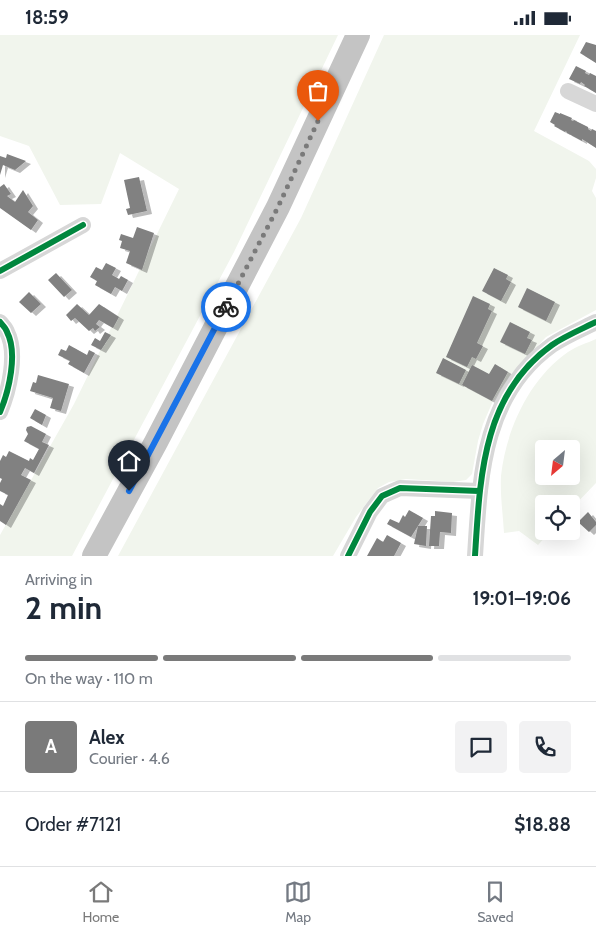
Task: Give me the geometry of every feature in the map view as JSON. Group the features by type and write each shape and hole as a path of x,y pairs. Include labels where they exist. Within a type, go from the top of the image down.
{"highway":[{"path":"94,556 156,442 278,207 358,35"}],"street":[{"path":"568,91 596,104"},
{"path":"0,271 84,225"},
{"path":"0,322 8,332 12,355 10,383 0,412"},
{"path":"475,556 479,491 486,446 505,398 532,363 553,345 596,322"},
{"path":"348,556 370,512 382,496 400,488 479,491"}],"shaded area":[{"path":"0,35 338,35 234,252 72,556 0,556 0,535 74,404 179,189 120,153 101,204 60,205 29,146 0,136"},
{"path":"384,35 580,35 534,131 589,161 596,169 596,178 592,191 596,198 596,310 546,337 510,375 493,401 483,424 472,474 466,480 453,482 406,479 389,482 378,488 356,517 333,556 118,556 301,218"},
{"path":"596,339 596,483 580,500 580,495 535,495 535,540 543,540 538,545 519,531 504,533 501,476 504,459 514,424 531,391 554,363 578,346"}],"building":[{"path":"586,42 596,45 596,63 580,53"},
{"path":"576,66 586,71 585,73 589,75 590,73 596,76 596,93 581,82 580,84 569,79"},
{"path":"555,112 572,118 571,120 588,127 591,131 592,129 596,131 596,148 554,126 550,122"},
{"path":"7,154 26,161 15,170 3,165 0,175 0,156 6,158"},
{"path":"139,177 147,211 128,215 126,209 130,208 124,180"},
{"path":"4,184 11,194 7,196 15,202 23,190 33,206 28,212 38,220 31,230 0,208 0,187"},
{"path":"137,227 154,233 142,270 126,263 130,251 120,248 122,241 119,240 121,234 133,238"},
{"path":"106,263 116,268 112,275 119,279 121,276 128,280 122,291 115,287 111,294 95,285 97,281 90,277 96,267 102,270"},
{"path":"494,268 508,275 506,279 511,282 501,301 482,291"},
{"path":"56,273 72,290 64,297 48,280"},
{"path":"527,288 555,302 546,321 518,307"},
{"path":"29,292 41,304 31,313 19,302"},
{"path":"473,296 490,304 488,309 492,311 477,343 483,346 476,359 472,357 467,367 446,357"},
{"path":"77,304 89,315 99,304 119,317 113,328 99,320 96,324 100,327 95,331 93,328 89,331 75,318 71,321 66,315"},
{"path":"510,322 530,332 527,338 532,340 525,354 500,342"},
{"path":"105,332 111,335 101,350 91,345 95,338 100,341"},
{"path":"69,345 87,355 89,350 95,353 84,373 68,364 70,361 58,355 61,349 66,351"},
{"path":"443,358 466,370 459,384 436,373"},
{"path":"495,364 508,372 492,401 462,385 472,365 489,374"},
{"path":"38,375 69,384 61,411 50,408 53,398 30,391 33,382 36,383"},
{"path":"35,409 46,415 42,425 30,418"},
{"path":"31,426 46,434 42,442 49,445 34,473 25,468 21,475 31,480 6,525 0,521 0,504 3,506 8,495 0,491 2,479 0,478 0,461 3,455 6,457 9,451 29,461 30,458 33,460 39,449 24,441 28,434 27,427"},
{"path":"409,510 423,518 411,537 387,524 390,519 399,523 403,515 405,517"},
{"path":"435,511 452,513 451,533 440,532 439,546 429,546 431,516 435,516"},
{"path":"588,512 596,522 596,525 589,532 580,524 580,520"},
{"path":"418,526 427,526 426,546 414,544"},
{"path":"387,535 401,543 394,556 367,556 377,538 383,542"}],"cycle path":[{"path":"0,271 83,225"},
{"path":"0,322 6,329 12,350 9,383 0,412"},
{"path":"475,556 483,468 489,440 498,413 511,388 529,365 552,345 596,322"},
{"path":"348,556 370,512 382,496 400,488 479,491"}],"way so far":[{"path":"226,307 278,207 318,121"}],"route":[{"path":"129,491 226,307"}]}
